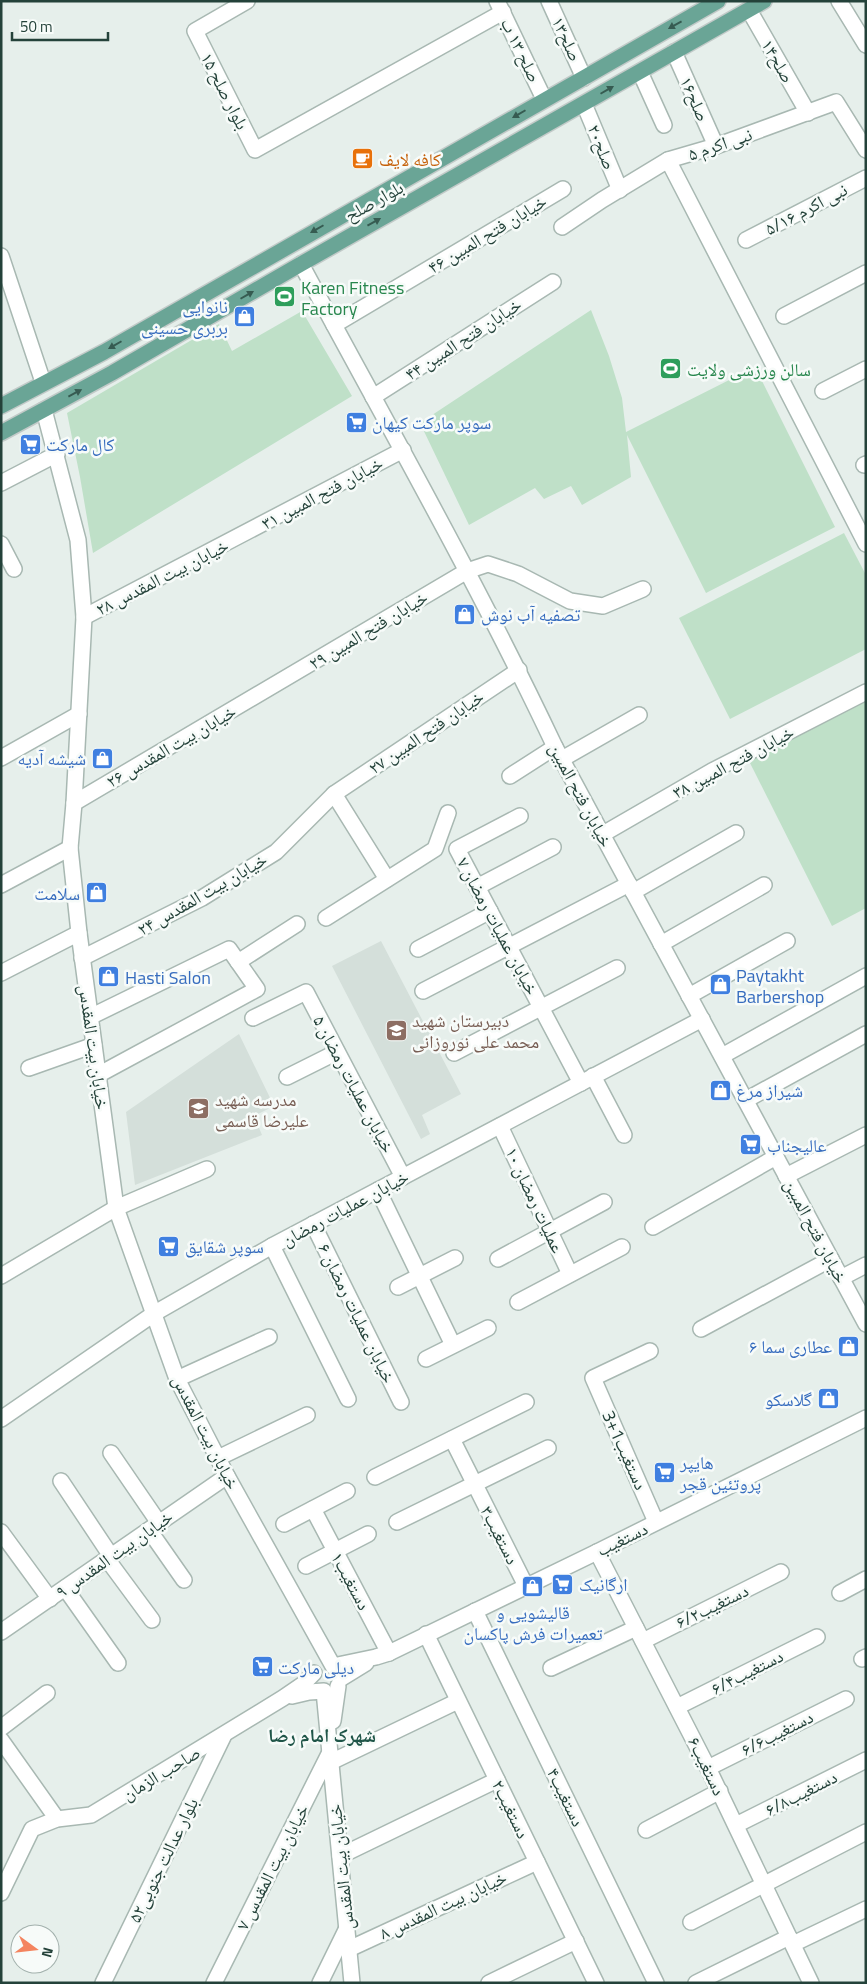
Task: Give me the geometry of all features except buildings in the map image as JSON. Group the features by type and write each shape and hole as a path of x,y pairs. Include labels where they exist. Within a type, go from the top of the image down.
{"main road":[{"name":"بلوار صلح","path":"1,406 43,382 104,352 388,188 584,78 698,6 718,1"},
{"name":"بلوار صلح","path":"1,433 112,373 764,1"},
{"path":"388,188 400,208"}],"street":[{"name":"بلوار صلح ۱۵","path":"247,1 195,31 255,150 500,7"},
{"name":"صلح۱۳","path":"549,1 584,78"},
{"path":"839,1 866,45"},
{"name":"صلح ۱۳ ب","path":"500,7 544,99"},
{"name":"صلح۱۴","path":"749,10 808,112"},
{"name":"صلح۱۶","path":"674,52 716,146"},
{"path":"640,72 664,124"},
{"name":"نبی اکرم ۵","path":"562,227 668,160 716,146 836,102 866,150"},
{"name":"صلح۲۰","path":"584,104 620,190"},
{"path":"668,160 866,544"},
{"name":"نبی اکرم ۵/۱۶","path":"746,240 866,178"},
{"name":"خیابان فتح المبین ۴۶","path":"334,325 563,189"},
{"path":"1,256 6,284 43,382"},
{"name":"خیابان فتح المبین","path":"302,264 519,670 558,753 866,1324"},
{"path":"784,316 866,273"},
{"name":"خیابان فتح المبین ۴۴","path":"373,397 553,282"},
{"path":"823,391 866,369"},
{"name":"خیابان بیت المقدس","path":"44,410 78,540 84,617 70,848 82,958 116,1208 155,1312 177,1379 227,1476 320,1641 328,1677 330,1757 352,1983"},
{"name":"خیابان فتح المبین ۳۱","path":"240,536 403,450"},
{"path":"1,484 57,454"},
{"name":"خیابان بیت المقدس ۲۸","path":"84,617 240,536"},
{"path":"1,544 14,569"},
{"name":"خیابان فتح المبین ۲۹","path":"268,688 467,571 488,564 518,574 570,601 602,606 643,590"},
{"name":"خیابان فتح المبین ۲۷","path":"334,794 519,670"},
{"name":"خیابان بیت المقدس ۲۶","path":"74,803 268,688"},
{"name":"خیابان فتح المبین ۳۸","path":"602,834 712,771 866,692"},
{"path":"1,758 79,714"},
{"path":"510,776 639,715"},
{"path":"334,794 387,879"},
{"name":"خیابان بیت المقدس ۲۴","path":"82,958 202,898 276,852 334,794"},
{"path":"326,918 435,849 448,813"},
{"name":"خیابان عملیات رمضان ۷","path":"520,816 457,850 541,1008 624,1135"},
{"path":"423,992 736,834"},
{"path":"477,887 553,847"},
{"path":"1,885 70,848"},
{"path":"661,944 764,885"},
{"path":"418,949 490,911"},
{"path":"238,962 297,924"},
{"path":"1,973 79,933"},
{"path":"689,996 787,941"},
{"path":"90,1017 229,948 257,990 98,1075"},
{"path":"454,1053 617,968"},
{"path":"722,1056 866,976"},
{"name":"خیابان عملیات رمضان ۵","path":"253,1018 306,992 403,1177"},
{"name":"خیابان عملیات رمضان","path":"1,1419 155,1312 313,1224 702,1019"},
{"path":"746,1100 866,1034"},
{"path":"29,1068 94,1045"},
{"path":"287,1077 337,1052"},
{"name":"عملیات رمضان ۱۰","path":"500,1126 570,1274"},
{"path":"786,1176 866,1135"},
{"path":"653,1227 776,1157"},
{"path":"1,1276 116,1208 208,1169"},
{"path":"378,1190 453,1346"},
{"path":"498,1259 604,1202"},
{"name":"خیابان عملیات رمضان ۶","path":"313,1224 401,1402"},
{"path":"272,1246 348,1399"},
{"path":"518,1302 622,1246"},
{"path":"398,1287 455,1258"},
{"path":"701,1329 831,1258"},
{"path":"841,1278 866,1265"},
{"path":"426,1359 488,1328"},
{"path":"177,1379 269,1337"},
{"name":"3+1دستغیب","path":"650,1351 593,1378 656,1522"},
{"path":"375,1477 526,1402"},
{"path":"218,1458 307,1415"},
{"name":"دستغیب","path":"328,1677 383,1655 597,1552 866,1418"},
{"name":"دستغیب۳","path":"452,1439 526,1586"},
{"path":"398,1522 548,1448"},
{"path":"111,1453 184,1580"},
{"name":"خیابان بیت المقدس ۹","path":"1,1632 227,1476"},
{"path":"61,1481 109,1558 152,1620"},
{"path":"284,1524 347,1491"},
{"name":"دستغیب۱","path":"313,1508 383,1655"},
{"path":"1,1532 50,1599"},
{"path":"306,1566 368,1534"},
{"name":"دستغیب۶","path":"597,1552 720,1791 811,1983"},
{"name":"دستغیب۶/۲","path":"551,1668 640,1634 781,1572"},
{"path":"840,1593 866,1579"},
{"path":"65,1588 118,1663"},
{"name":"دستغیب۴","path":"475,1610 656,1983"},
{"name":"۲دستغیب","path":"426,1634 596,1983"},
{"name":"دستغیب۶/۴","path":"677,1707 817,1637"},
{"name":"صاحب الزمان","path":"1,1892 32,1829 57,1819 91,1815 223,1737 284,1698 309,1692 328,1677"},
{"path":"1,1728 47,1693"},
{"name":"دستغیب۶/۶","path":"708,1768 846,1699"},
{"path":"330,1757 458,1701"},
{"name":"بلوار عدالت جنوبی۵۲","path":"102,1983 223,1737"},
{"path":"1,1740 57,1819"},
{"name":"خیابان بیت المقدس ۷","path":"214,1983 330,1757"},
{"name":"دستغیب۶/۸","path":"736,1825 866,1760"},
{"path":"340,1856 497,1780"},
{"path":"646,1830 720,1791"},
{"path":"691,1922 866,1832"},
{"name":"خیابان بیت المقدس ۸","path":"349,1949 537,1862"},
{"path":"696,1983 791,1940 866,1910"},
{"path":"320,1983 347,1928"},
{"path":"489,1983 576,1941"}],"shaded area":[{"name":"دبیرستان شهید محمد علی نوروزانی","path":"381,941 461,1094 422,1115 430,1134 421,1139 332,966"},
{"name":"مدرسه شهید علیرضا قاسمی","path":"239,1034 274,1106 254,1116 262,1135 135,1185 126,1112"}],"green space":[{"path":"591,310 609,356 622,398 626,432 755,367 835,527 706,593 627,435 631,477 582,505 571,486 544,499 535,488 469,525 420,423"},
{"path":"302,311 352,396 93,553 67,413 219,324 232,351"},
{"path":"844,533 866,575 866,649 730,719 679,618"},
{"path":"866,699 866,908 832,926 748,759"}],"place":[{"name":"کافه لایف","path":"363,159"},
{"name":"Karen Fitness Factory","path":"285,297"},
{"name":"نانوایی بربری حسینی","path":"244,316"},
{"name":"سالن ورزشی ولایت","path":"671,369"},
{"name":"سوپر مارکت کیهان","path":"356,422"},
{"name":"کال مارکت","path":"30,444"},
{"name":"تصفیه آب نوش","path":"465,614"},
{"name":"شیشه آدیه","path":"102,758"},
{"name":"سلامت","path":"96,893"},
{"name":"Hasti Salon","path":"109,977"},
{"name":"Paytakht Barbershop","path":"720,985"},
{"name":"دبیرستان شهید محمد علی نوروزانی","path":"396,1030"},
{"name":"شیراز مرغ","path":"720,1090"},
{"name":"مدرسه شهید علیرضا قاسمی","path":"199,1109"},
{"name":"عالیجناب","path":"751,1145"},
{"name":"سوپر شقایق","path":"169,1246"},
{"name":"عطاری سما ۶","path":"848,1346"},
{"name":"گلاسکو","path":"828,1399"},
{"name":"هایپر پروتئین قجر","path":"664,1472"},
{"name":"ارگانیک","path":"563,1584"},
{"name":"قالیشویی و تعمیرات فرش پاکسان","path":"533,1587"},
{"name":"دیلی مارکت","path":"262,1667"}],"district":[{"name":"شهرک امام رضا","path":"322,1734"}]}
